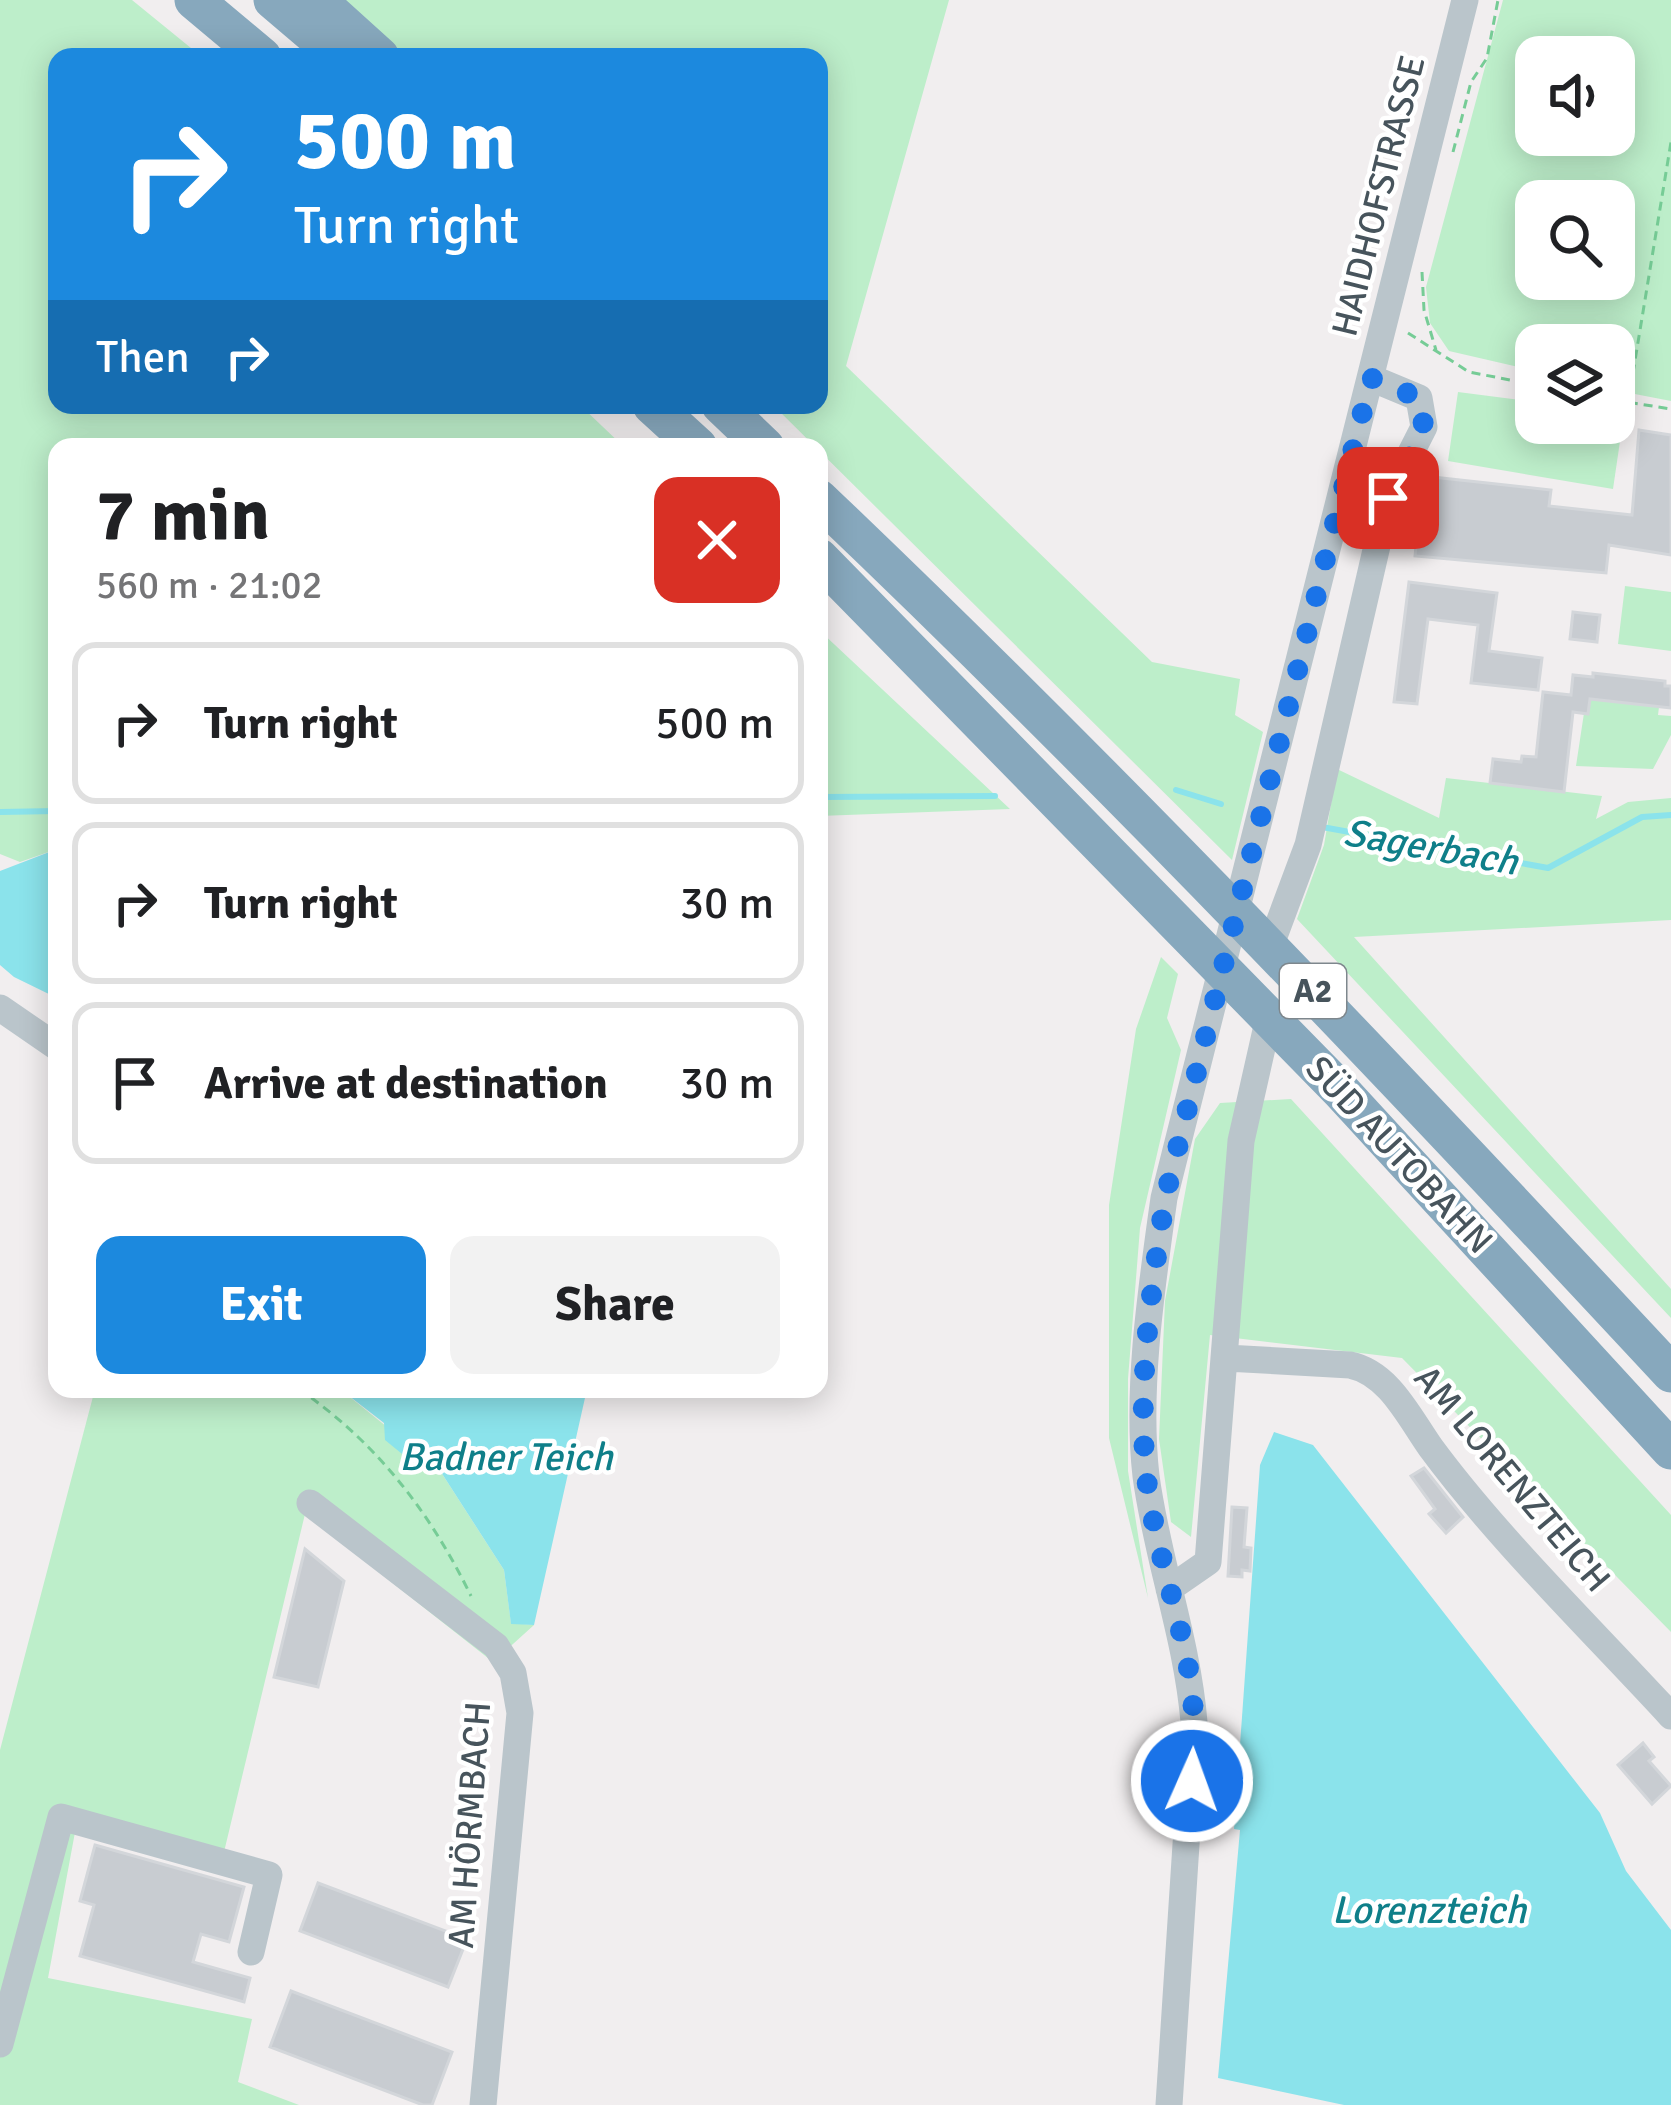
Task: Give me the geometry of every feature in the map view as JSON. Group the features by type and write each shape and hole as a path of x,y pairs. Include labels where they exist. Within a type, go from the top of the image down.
{"highway":[{"path":"194,0 251,48"},
{"path":"273,0 329,48"},
{"path":"317,0 370,48"},
{"path":"662,414 688,438"},
{"path":"730,414 756,438"},
{"name":"SÜD AUTOBAHN","path":"828,508 1270,947 1671,1373"},
{"name":"SÜD AUTOBAHN","path":"828,567 1269,1017 1671,1450"}],"street":[{"name":"HAIDHOFSTRASSE","path":"1169,2105 1194,1722 1190,1673 1168,1589 1146,1470 1153,1280 1165,1198 1465,0"},
{"path":"1270,947 1308,845 1388,498 1424,428 1419,398 1371,378"},
{"path":"0,1008 48,1041"},
{"path":"1168,1589 1208,1562 1241,1142 1269,1017"},
{"name":"AM LORENZTEICH","path":"1226,1358 1350,1365 1380,1378 1437,1456 1671,1716"},
{"path":"310,1503 496,1646"},
{"name":"AM HÖRMBACH","path":"483,2105 520,1713 513,1672 496,1646"},
{"path":"0,2044 61,1817 269,1875 250,1952"}],"path":[{"path":"1449,166 1471,82 1487,58 1498,0"},
{"path":"1635,361 1671,142"},
{"path":"1422,271 1424,310 1436,350"},
{"path":"1384,324 1406,331 1469,372 1515,381"},
{"path":"1635,404 1671,409"},
{"path":"308,1398 398,1478 442,1537 496,1646"}],"green space":[{"path":"0,0 132,0 191,48 48,48 48,414 589,414 615,438 48,438 48,852 20,862 0,854"},
{"path":"332,0 949,0 846,366 1152,662 1240,679 1235,715 1263,732 1232,860 828,460 828,438 806,438 782,414 828,414 828,48 385,48"},
{"path":"1503,0 1671,0 1671,401 1635,394 1635,324 1515,324 1515,366 1449,351 1430,323 1426,287"},
{"path":"1458,392 1515,399 1515,444 1620,444 1613,489 1448,461"},
{"path":"1625,586 1671,592 1671,651 1618,644"},
{"path":"828,638 1010,809 828,816"},
{"path":"1590,699 1659,707 1658,715 1671,716 1671,735 1653,769 1576,766"},
{"path":"1337,769 1439,818 1446,778 1602,796 1596,819 1628,802 1671,798 1671,920 1354,937 1671,1289 1671,1318 1297,919 1324,845"},
{"path":"1161,957 1178,974 1167,1018 1181,1050 1140,1228 1128,1379 1128,1471 1148,1598 1109,1438 1109,1205 1136,1029"},
{"path":"1291,1099 1671,1515 1671,1632 1402,1358 1210,1335 1191,1537 1171,1522 1159,1439 1165,1301 1195,1139 1220,1103"},
{"path":"93,1398 351,1398 439,1469 504,1570 511,1623 534,1625 493,1662 305,1514 224,1852 78,1816 48,1978 252,2019 238,2082 299,2105 0,2105 0,1750"}],"water":[{"path":"48,852 48,994 0,965 0,871"},
{"name":"Badner Teich","path":"352,1398 585,1398 534,1625 511,1624 504,1570 439,1469 418,1467 385,1440 384,1423"},
{"name":"Lorenzteich","path":"1274,1432 1313,1445 1600,1813 1626,1871 1671,1930 1671,2105 1344,2105 1218,2078 1240,1830 1234,1829 1260,1465"}],"building":[{"path":"1639,430 1671,435 1671,555 1609,545 1606,573 1415,556 1423,476 1551,490 1549,506 1632,515"},
{"path":"1409,582 1497,593 1489,651 1542,658 1538,690 1471,683 1478,625 1428,619 1417,704 1394,702"},
{"path":"1573,612 1600,615 1597,642 1570,639"},
{"path":"1593,673 1665,681 1665,686 1671,686 1671,708 1590,699 1588,714 1573,712 1564,792 1490,783 1493,759 1521,762 1522,756 1536,757 1543,692 1571,695 1573,675 1593,677"},
{"path":"1424,1468 1463,1517 1446,1533 1429,1514 1435,1509 1411,1476"},
{"path":"1232,1507 1247,1508 1244,1547 1251,1548 1250,1571 1242,1570 1242,1577 1228,1576"},
{"path":"305,1549 344,1581 318,1687 274,1677"},
{"path":"1643,1743 1654,1757 1649,1761 1671,1786 1652,1804 1618,1765"},
{"path":"95,1845 244,1887 229,1942 201,1934 193,1962 250,1978 244,2002 80,1956 94,1905 80,1901"},
{"path":"318,1883 467,1939 448,1987 300,1931"},
{"path":"291,1991 452,2052 432,2105 270,2047"}],"waterway":[{"name":"Sagerbach","path":"1176,790 1221,804"},
{"name":"Sagerbach","path":"828,797 995,796"},
{"name":"Sagerbach","path":"0,812 48,811"},
{"name":"Sagerbach","path":"1322,827 1548,868 1642,817 1671,815"}],"route":[{"path":"1192,1781 1190,1673 1154,1527 1146,1470 1144,1414 1153,1280 1165,1198 1371,378 1419,398 1424,428 1388,498"}]}
